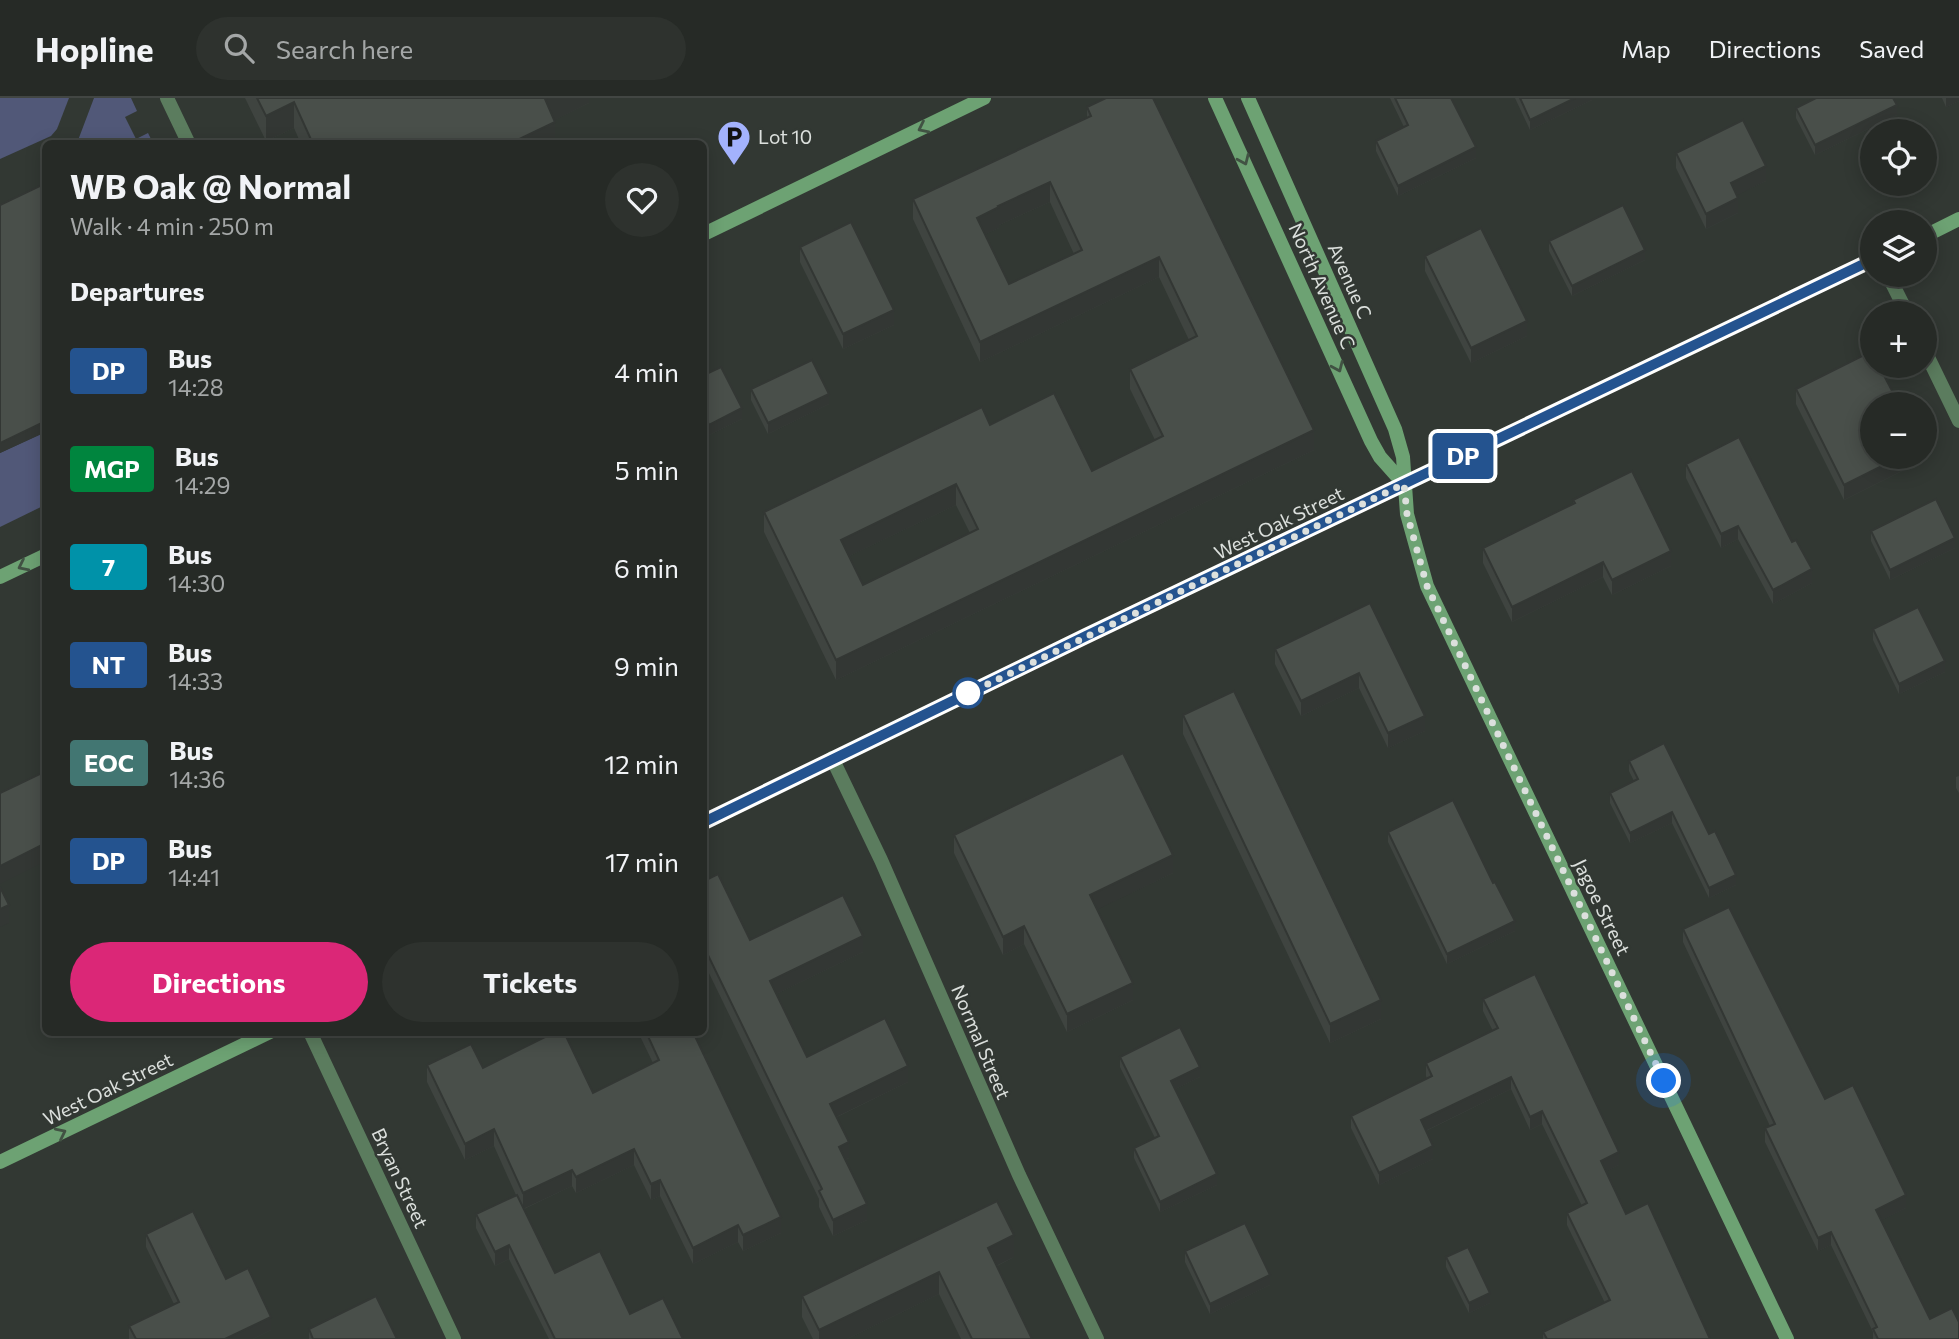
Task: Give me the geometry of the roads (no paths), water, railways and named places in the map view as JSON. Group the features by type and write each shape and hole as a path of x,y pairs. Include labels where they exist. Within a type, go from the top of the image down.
{"main road":[{"path":"707,233 984,98"},
{"name":"North Avenue C","path":"1215,98 1371,441 1380,457 1404,484"},
{"name":"Avenue C","path":"1248,98 1395,429 1403,457 1404,484"},
{"path":"1937,230 1959,219"},
{"name":"West Oak Street","path":"707,820 832,758 1860,266"},
{"name":"Jagoe Street","path":"1404,484 1407,514 1427,586 1787,1339"},
{"path":"0,577 42,557"},
{"name":"West Oak Street","path":"0,1162 262,1036"}],"street":[{"path":"167,98 186,140"},
{"path":"1937,376 1959,421"},
{"name":"Normal Street","path":"832,758 881,860 1019,1175 1097,1339"},
{"name":"Bryan Street","path":"312,1036 454,1339"}],"place":[{"name":"Lot 10","path":"734,167"}]}
